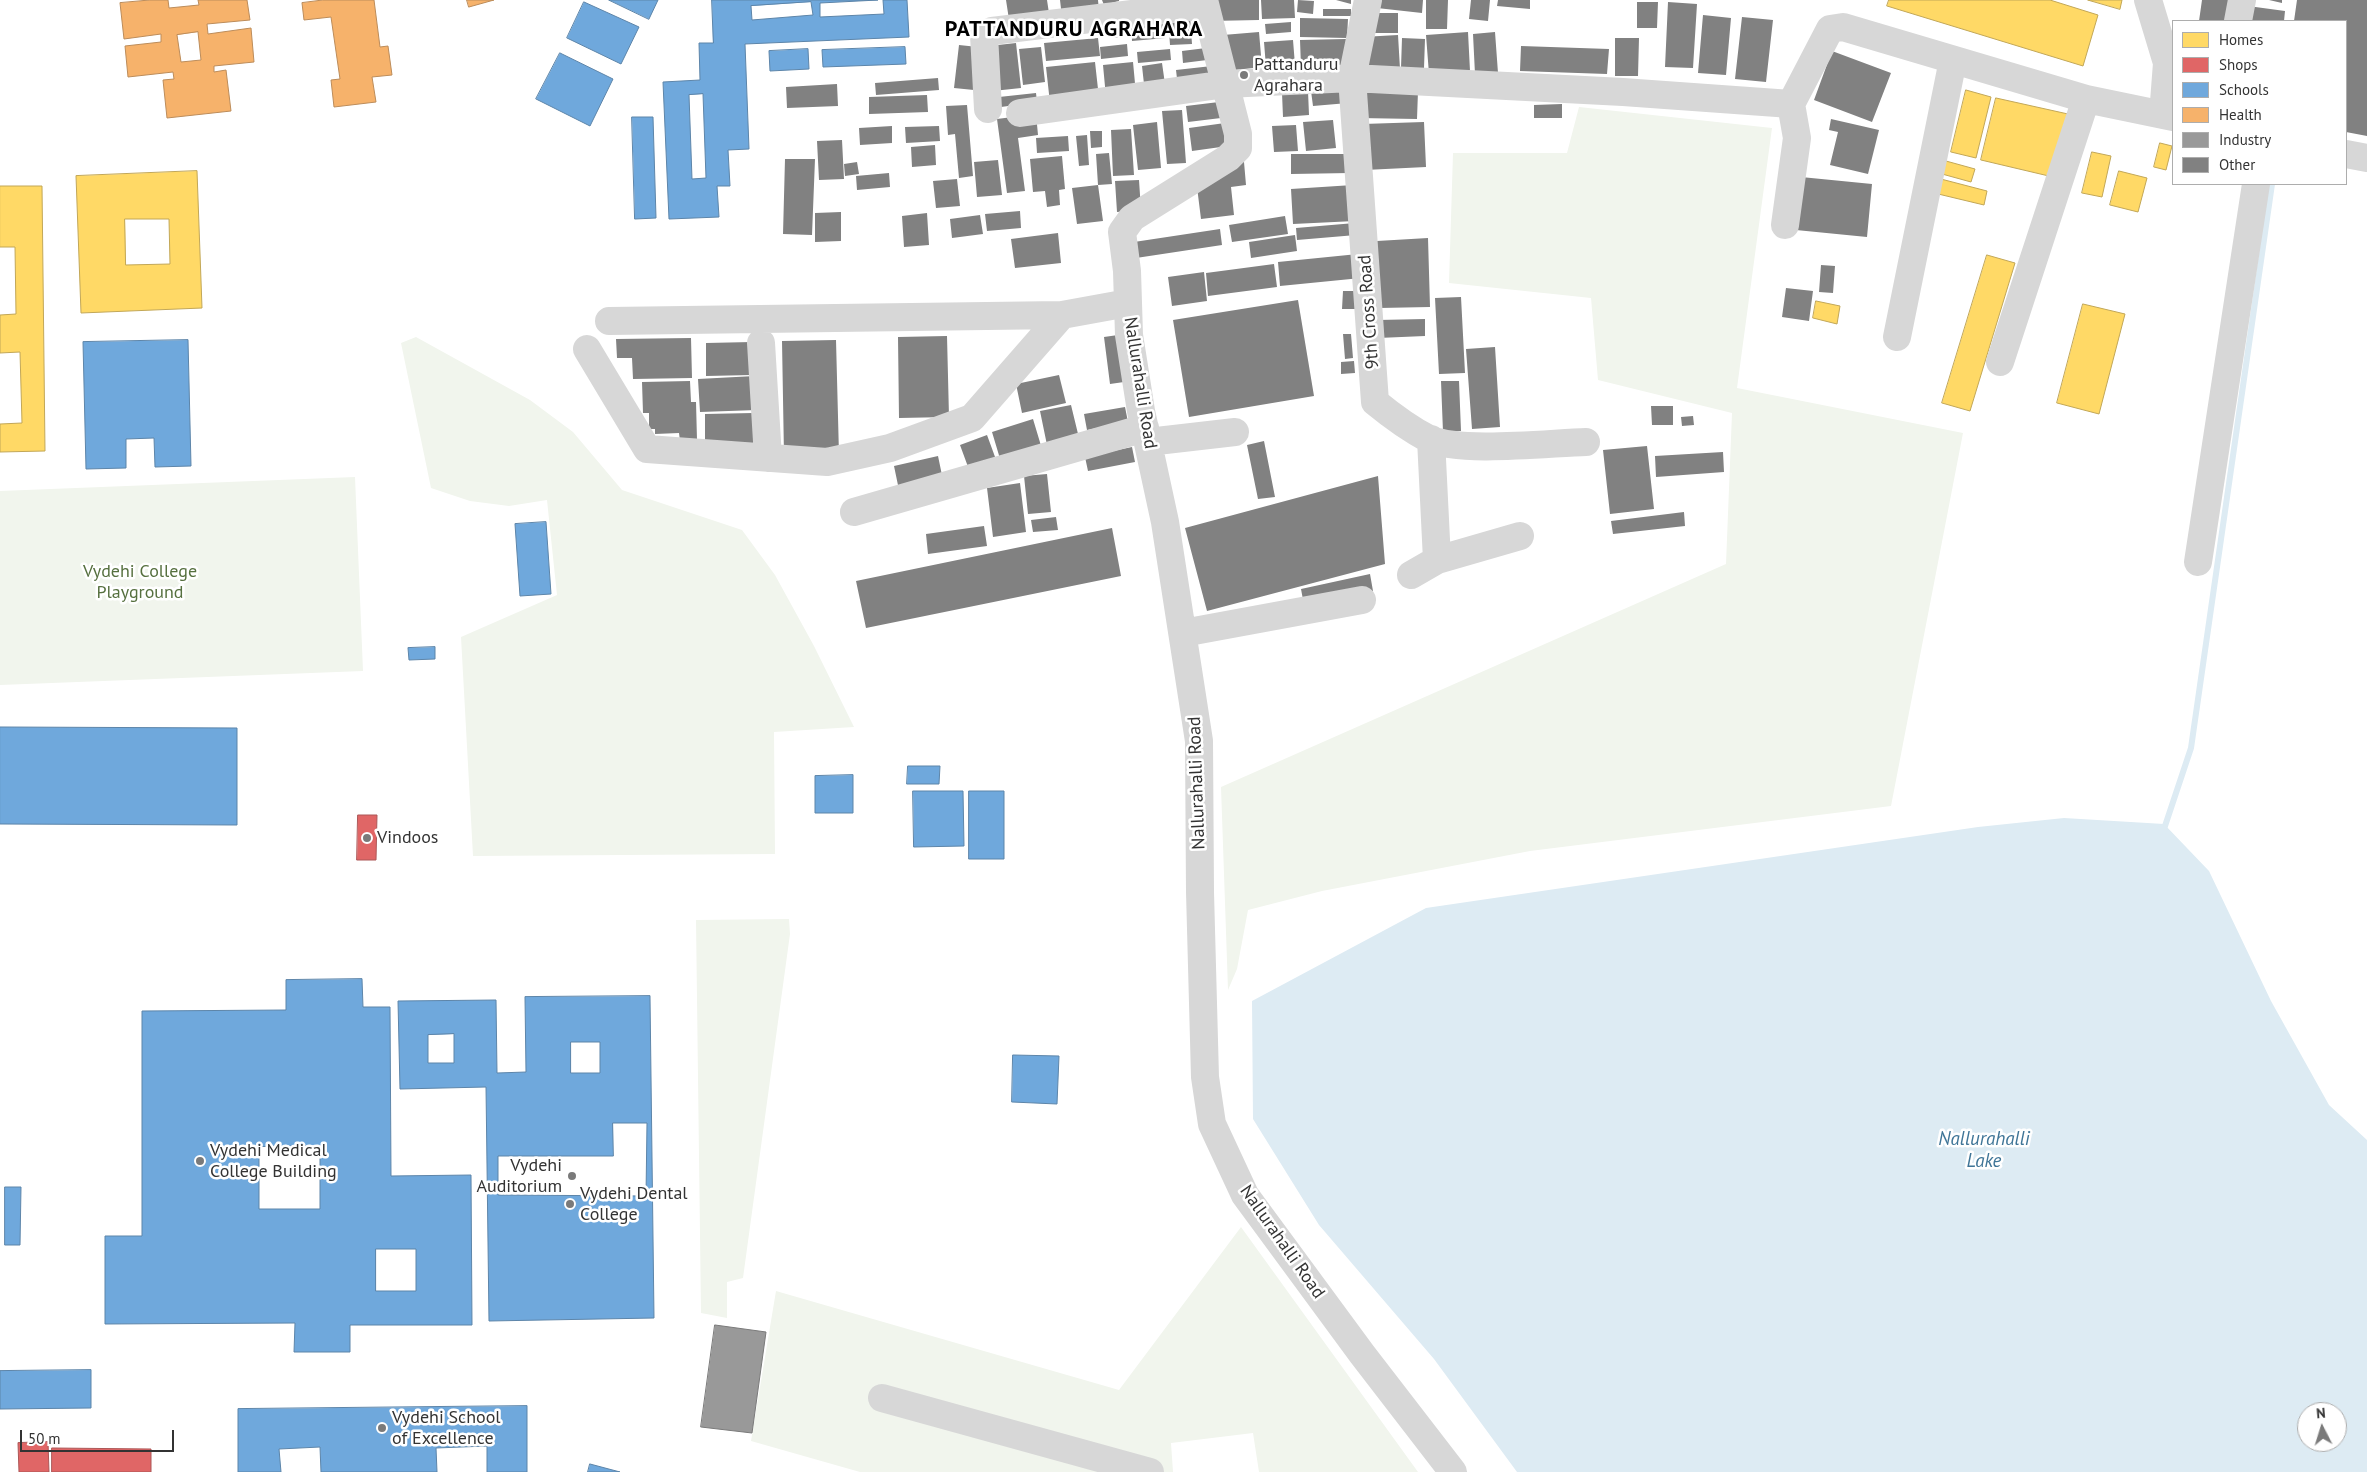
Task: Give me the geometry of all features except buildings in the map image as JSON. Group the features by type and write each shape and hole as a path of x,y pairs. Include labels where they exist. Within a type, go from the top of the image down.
{"street":[{"name":"9th Cross Road","path":"1368,0 1352,78 1375,402 1393,417 1431,439 1461,446 1586,442"},
{"path":"1785,224 1797,138 1790,104 1830,29 1843,27 2086,99 2168,116 2167,63 2148,0"},
{"path":"2238,20 2242,0"},
{"path":"988,109 984,34 992,31 1204,2 1226,84"},
{"path":"1897,338 1952,60"},
{"path":"1020,113 1226,84 1352,78 1623,92 1790,104"},
{"name":"Nallurahalli Road","path":"1226,84 1238,134 1238,148 1228,158 1132,218 1122,232 1129,336 1146,435 1165,522 1199,741 1205,1077 1212,1124 1246,1195 1362,1354 1453,1472"},
{"path":"2000,362 2086,99"},
{"path":"2347,154 2367,158"},
{"path":"2198,562 2256,185"},
{"path":"609,321 1062,316 1128,303"},
{"path":"587,349 647,449 827,462 890,448 972,418 1062,316"},
{"path":"761,344 768,458"},
{"path":"854,512 1146,435 1234,432"},
{"path":"1431,439 1437,560"},
{"path":"1411,575 1437,560 1520,536"},
{"path":"1183,633 1362,600"},
{"path":"882,1398 1150,1472"}],"green space":[{"path":"1579,107 1772,128 1737,388 1963,433 1891,806 1530,851 1322,891 1248,910 1237,969 1228,990 1221,787 1726,564 1732,413 1598,380 1591,298 1449,283 1453,153 1567,153"},
{"path":"416,337 530,400 573,432 622,490 742,530 775,575 814,646 854,727 774,732 775,854 473,856 461,637 557,595 547,500 509,506 470,501 431,488 401,343"},
{"name":"Vydehi College Playground","path":"355,477 363,671 0,685 0,491"},
{"path":"789,919 790,934 743,1278 727,1282 727,1318 701,1313 696,920"},
{"path":"1241,1227 1418,1472 1259,1472 1253,1433 1171,1443 1173,1472 860,1472 751,1441 776,1291 1119,1390"}],"water":[{"name":"Nallurahalli Lake","path":"2064,818 2164,824 2209,871 2271,1001 2329,1105 2367,1140 2367,1472 1517,1472 1434,1359 1319,1225 1253,1119 1252,1001 1426,908 1978,827"}],"waterway":[{"path":"2163,832 2191,748 2272,185"}],"place":[{"name":"Pattanduru Agrahara","path":"1244,75"},
{"name":"Vindoos","path":"367,838"},
{"name":"Vydehi Medical College Building","path":"200,1161"},
{"name":"Vydehi Auditorium","path":"572,1176"},
{"name":"Vydehi Dental College","path":"570,1204"},
{"name":"Vydehi School of Excellence","path":"382,1428"}],"district":[{"name":"PATTANDURU AGRAHARA","path":"1074,30"}]}
